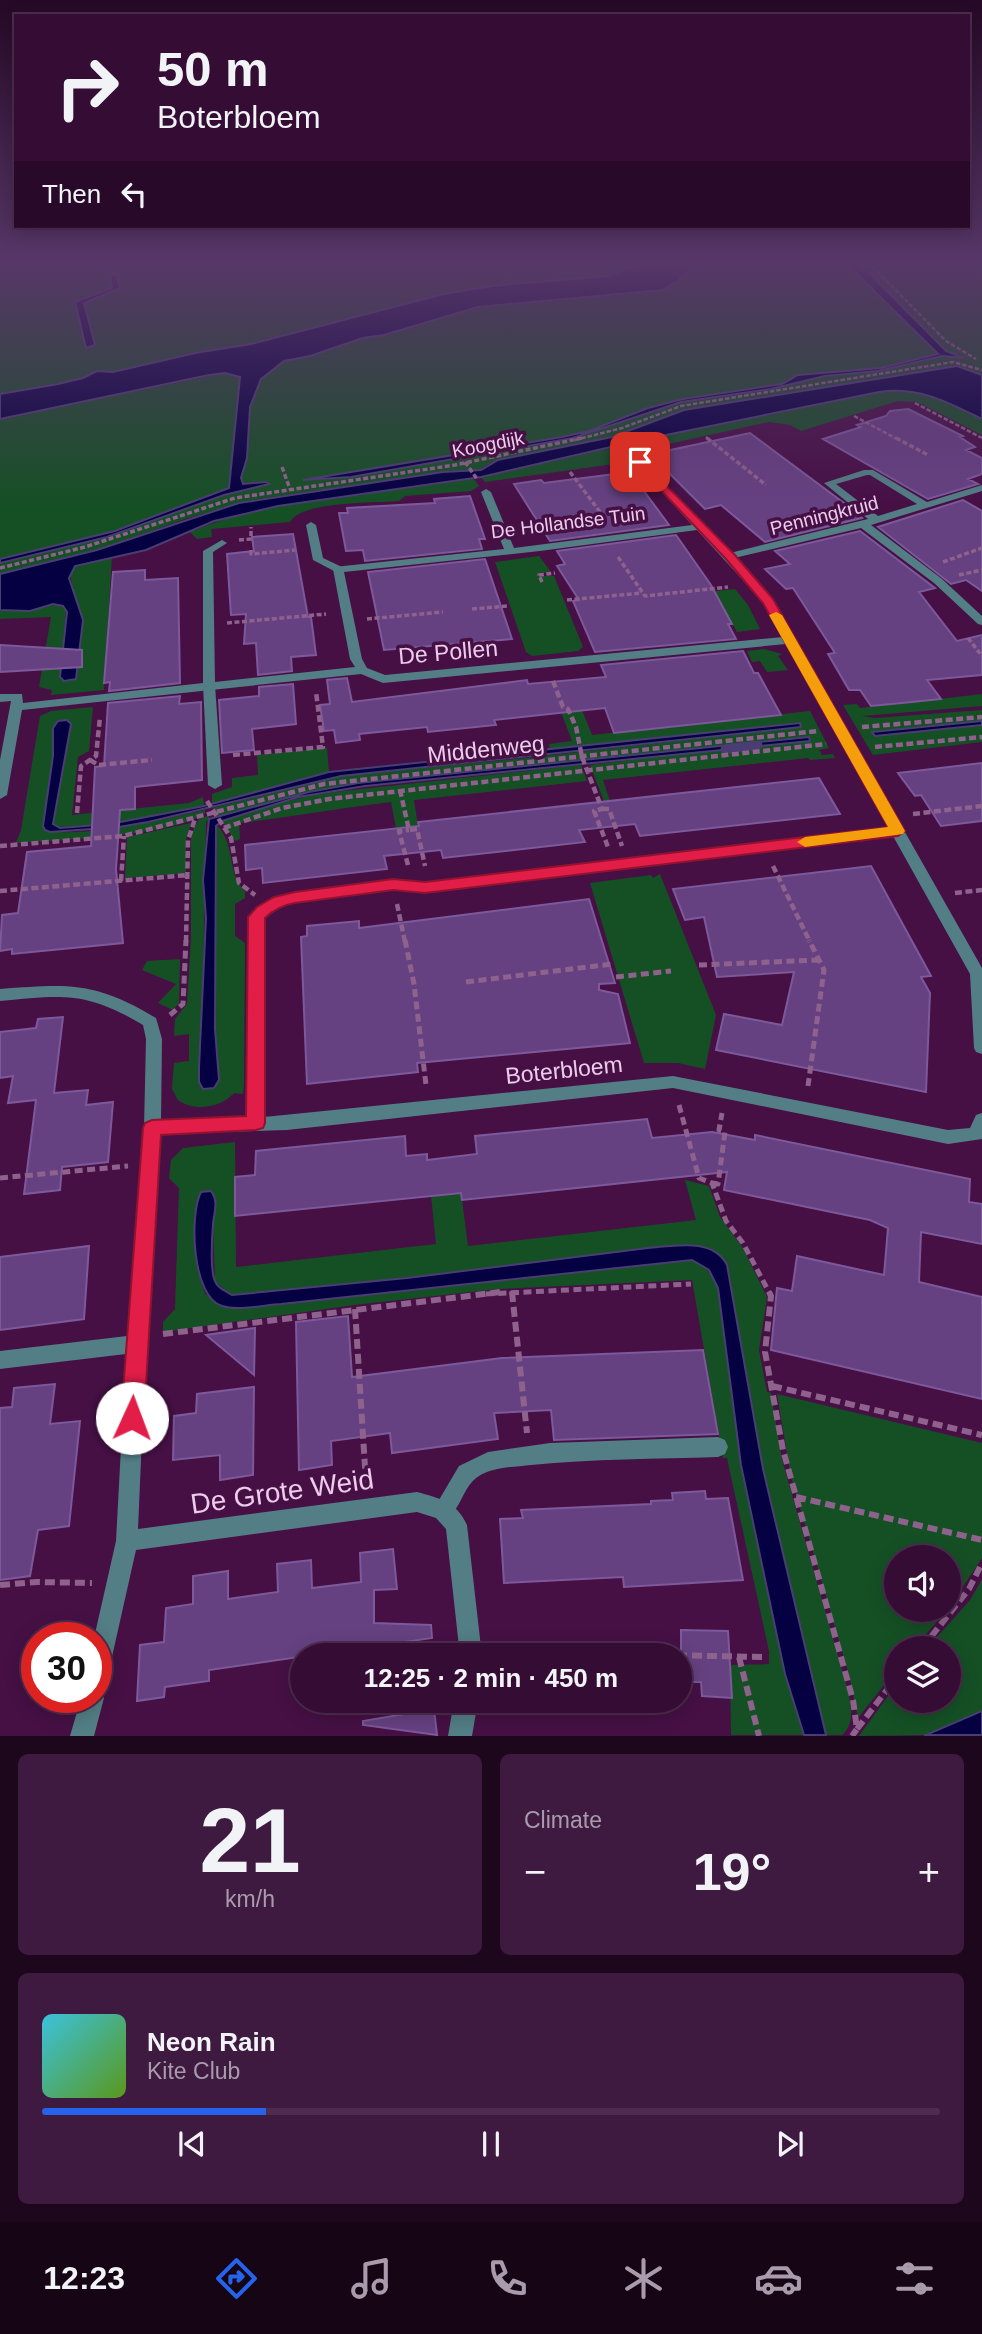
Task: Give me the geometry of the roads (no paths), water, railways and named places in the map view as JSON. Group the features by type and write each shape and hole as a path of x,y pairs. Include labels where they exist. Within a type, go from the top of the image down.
{"street":[{"path":"640,462 730,556 768,601 978,974 982,1048"},
{"name":"Penningkruid","path":"876,520 828,484 867,472 873,473 927,506"},
{"name":"Penningkruid","path":"730,556 863,524 982,488"},
{"path":"486,492 510,551"},
{"path":"863,524 921,567 982,622"},
{"path":"311,525 321,562 338,569 356,660 363,670"},
{"name":"De Hollandse Tuin","path":"338,569 701,527"},
{"path":"215,785 209,685 208,551 226,542"},
{"name":"De Pollen","path":"16,707 363,670 383,679 789,640"},
{"path":"0,698 18,697 0,795"},
{"path":"256,1123 256,917 269,906 295,897 393,885 425,887 898,831"},
{"path":"0,995 75,990 96,993 125,1006 150,1022 154,1040 152,1128 136,1344 127,1541 109,1622"},
{"name":"Boterbloem","path":"152,1128 287,1123 673,1082 948,1137 980,1132"},
{"path":"0,1360 136,1344"},
{"path":"470,1643 456,1525 443,1510 469,1470 484,1463 529,1455 718,1447"},
{"name":"De Grote Weid","path":"127,1541 417,1502 443,1510"},
{"path":"82,1735 88,1713"},
{"path":"460,1735 464,1713"}],"waterway":[{"path":"725,749 758,745"}]}
